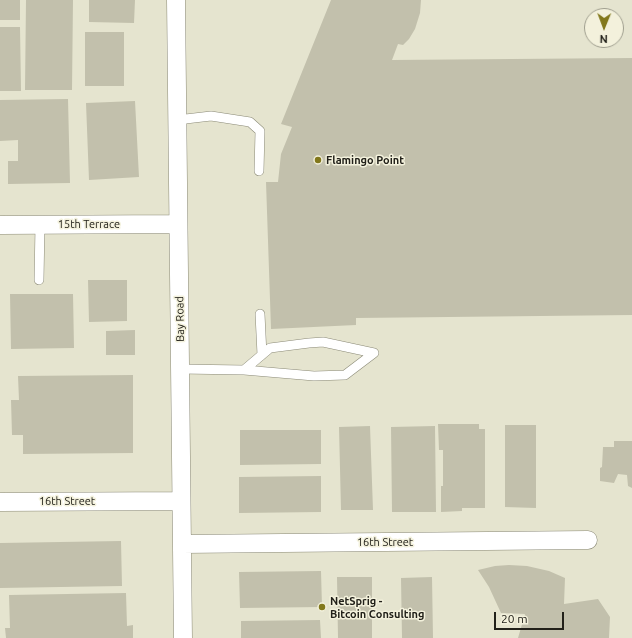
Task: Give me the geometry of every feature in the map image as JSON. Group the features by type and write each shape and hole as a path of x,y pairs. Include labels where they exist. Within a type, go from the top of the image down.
{"street":[{"name":"Bay Road","path":"176,0 183,638"},
{"name":"15th Terrace","path":"0,225 178,224"},
{"name":"16th Street","path":"0,502 181,501"},
{"name":"16th Street","path":"182,544 588,540"}],"lane":[{"path":"177,120 211,116 250,122 260,131 258,170"},
{"path":"39,280 40,225"},
{"path":"260,314 262,355"},
{"path":"180,369 244,370 314,376 345,374 374,353 323,342 270,348 244,370"}],"building":[{"path":"0,0 20,0 20,20 0,20"},
{"path":"26,0 73,0 72,90 25,90"},
{"path":"89,0 135,0 134,23 89,22"},
{"path":"331,0 421,0 420,13 415,29 403,45 398,44 392,60 632,58 632,315 356,318 356,325 271,329 266,182 278,182 281,154 292,127 281,124"},
{"path":"0,27 20,27 21,91 0,91"},
{"path":"85,32 124,32 124,86 85,86"},
{"path":"68,99 70,183 8,184 8,161 18,161 18,140 0,141 0,100"},
{"path":"135,101 139,177 89,180 86,103"},
{"path":"88,280 127,280 127,321 89,322"},
{"path":"10,294 73,294 74,348 11,349"},
{"path":"135,330 135,355 106,355 106,331"},
{"path":"133,375 133,453 23,454 23,435 12,435 11,400 19,400 18,376"},
{"path":"438,424 479,424 479,429 485,429 485,508 462,508 462,511 441,512 443,450 439,450"},
{"path":"505,425 536,425 536,508 505,507"},
{"path":"370,426 373,510 341,510 339,427"},
{"path":"435,426 436,512 392,512 391,427"},
{"path":"240,430 321,430 321,464 240,465"},
{"path":"614,441 632,441 632,488 628,486 627,475 618,474 614,483 600,481 603,447 614,447"},
{"path":"321,476 321,512 239,513 239,477"},
{"path":"121,541 122,586 0,588 0,543"},
{"path":"495,566 527,566 549,571 565,578 564,604 598,599 610,617 609,638 518,638 525,614 501,613 489,587 478,570"},
{"path":"321,571 322,607 240,608 239,572"},
{"path":"337,577 372,577 372,638 338,638"},
{"path":"432,577 433,638 402,638 401,578"},
{"path":"126,593 127,626 133,625 133,638 6,638 5,628 10,628 9,595"},
{"path":"320,620 321,638 241,638 241,621"}],"place":[{"name":"Flamingo Point","path":"318,160"},
{"name":"NetSprig - Bitcoin Consulting","path":"322,607"}]}
